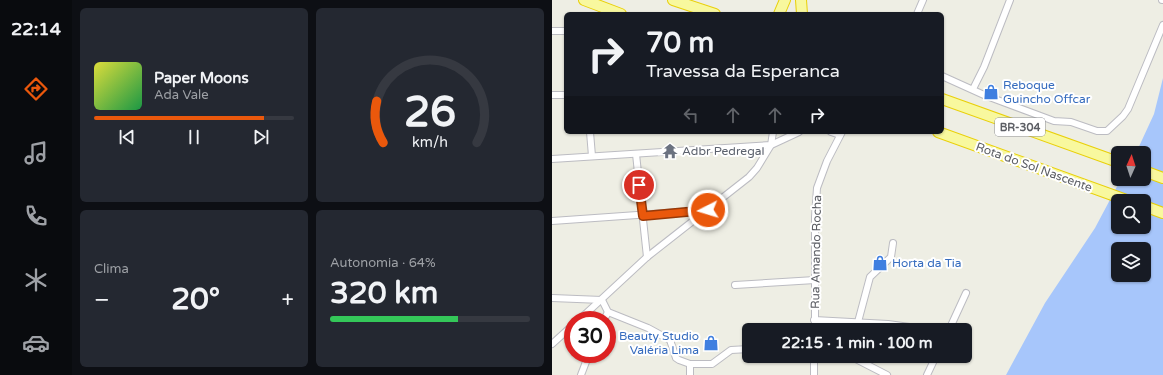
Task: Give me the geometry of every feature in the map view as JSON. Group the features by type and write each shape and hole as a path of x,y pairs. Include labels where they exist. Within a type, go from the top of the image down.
{"highway":[{"path":"584,0 616,12"},
{"path":"673,0 709,12"},
{"path":"780,12 785,0"},
{"path":"801,0 802,12"},
{"name":"BR-304","path":"944,100 1111,159"},
{"name":"Rota do Sol Nascente","path":"944,134 1111,194"},
{"path":"1151,174 1163,178"},
{"path":"1151,209 1163,213"}],"street":[{"path":"918,12 923,0"},
{"path":"972,90 984,67 1010,0"},
{"path":"944,77 972,90 1054,121 1071,122 1097,131 1110,130 1128,109 1163,25"},
{"path":"552,31 564,31"},
{"path":"552,95 564,95"},
{"path":"590,134 592,156"},
{"path":"589,311 647,257 750,177 758,168 771,145 773,134"},
{"path":"552,159 771,145 795,134"},
{"name":"Rua Amando Rocha","path":"814,320 815,217 817,188 824,167 841,134"},
{"path":"636,154 647,257"},
{"path":"552,215 552,221 643,216 708,210"},
{"path":"858,322 868,281 872,275 892,257 893,243"},
{"path":"735,285 815,280"},
{"path":"952,323 966,292"},
{"path":"552,298 602,300"},
{"path":"602,300 608,311"},
{"path":"616,315 666,337 672,343 676,358 690,364 712,364 731,350 742,349"},
{"path":"814,320 867,323"},
{"path":"552,344 564,333"},
{"path":"581,375 586,363"},
{"path":"814,363 814,375"},
{"path":"864,363 887,375"},
{"path":"927,375 933,363"},
{"path":"690,364 690,375"}],"water":[{"path":"1163,78 1163,375 1006,375 1045,303 1095,228 1111,198 1111,234 1151,234 1151,194 1113,194 1117,186 1151,186 1151,146 1139,146 1154,114"}],"place":[{"name":"Reboque Guincho Offcar","path":"991,92"},
{"name":"Adbr Pedregal","path":"670,151"},
{"name":"Horta da Tia","path":"880,263"},
{"name":"Beauty Studio Valéria Lima","path":"711,343"}],"route":[{"path":"639,185 643,216 708,210"}]}
